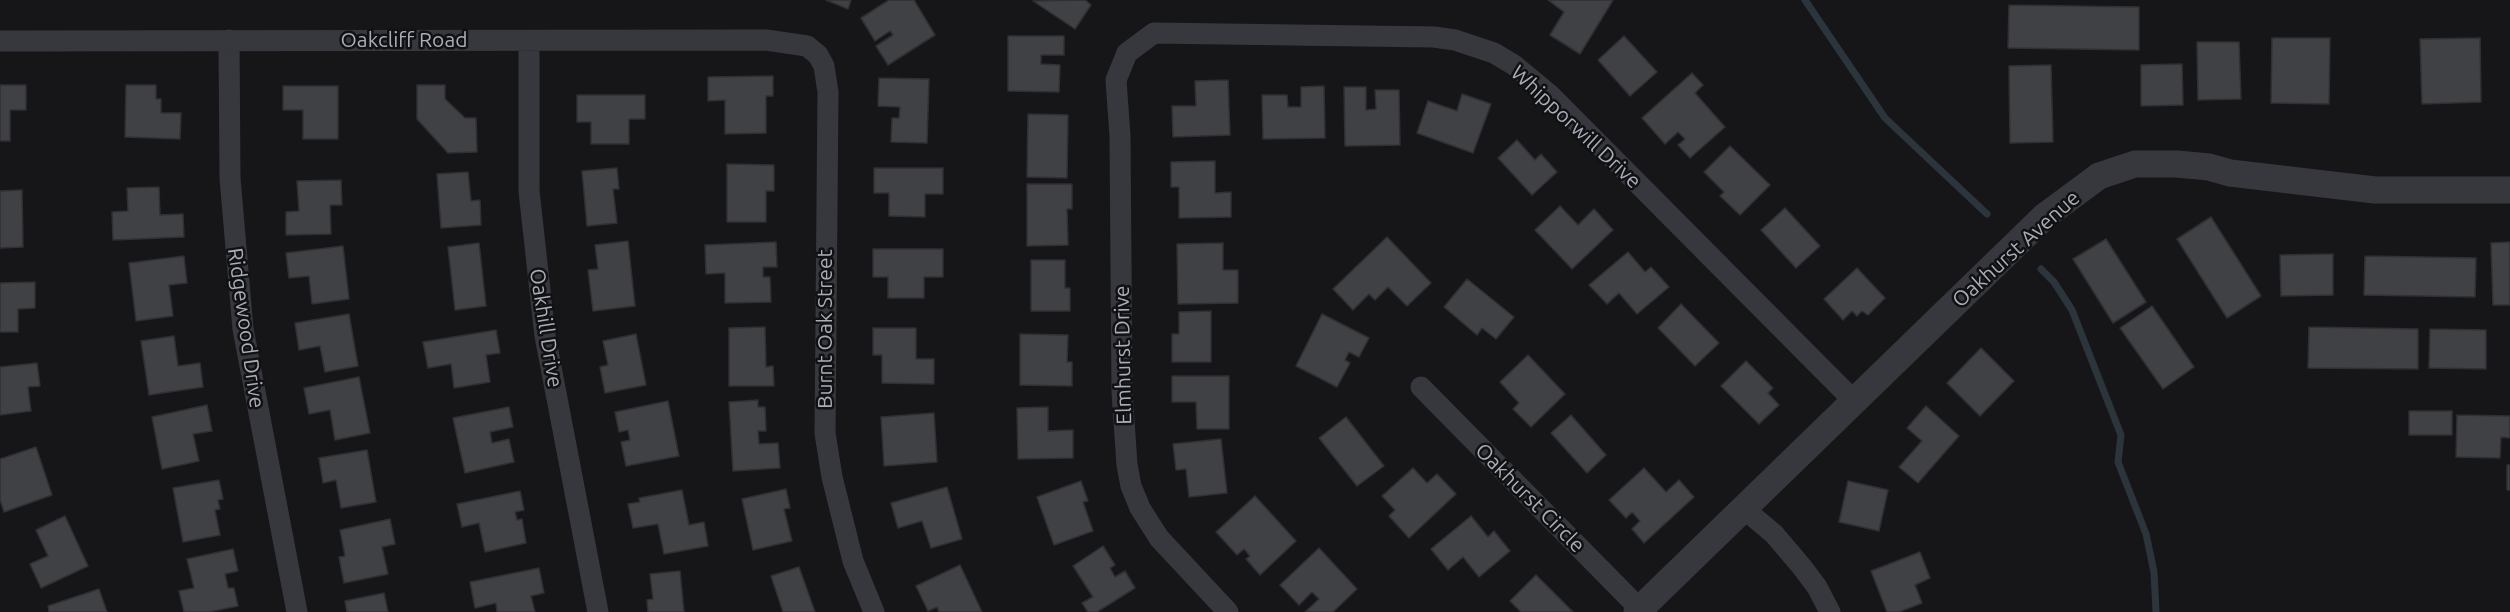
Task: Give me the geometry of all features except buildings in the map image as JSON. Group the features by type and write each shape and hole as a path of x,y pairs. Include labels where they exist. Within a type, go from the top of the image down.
{"street":[{"name":"Whipporwill Drive","path":"1121,64 1127,52 1143,39 1154,33 1172,31 1221,36 1434,37 1455,40 1494,53 1514,65 1549,94 1855,402"},
{"name":"Ridgewood Drive","path":"229,40 230,178 243,329 297,612"},
{"name":"Oakcliff Road","path":"0,41 766,40 807,46"},
{"name":"Oakhill Drive","path":"529,41 529,190 545,336 598,612"},
{"name":"Burnt Oak Street","path":"807,46 818,55 824,66 828,92 825,434 832,477 853,561 874,612"},
{"name":"Elmhurst Drive","path":"1121,64 1116,80 1116,101 1120,136 1122,392 1127,465 1131,486 1140,508 1159,537 1228,612"},
{"name":"Oakhurst Avenue","path":"1638,610 2045,216 2099,176 2134,164 2153,163 2209,167 2230,173 2376,190 2510,190"},
{"name":"Oakhurst Circle","path":"1421,387 1638,610"},
{"path":"1743,508 1774,534 1802,567 1817,587 1830,612"}],"waterway":[{"path":"1805,0 1885,118 1987,214"},
{"path":"2041,269 2054,282 2072,310 2121,435 2118,462 2146,534 2154,572 2156,612"}]}
